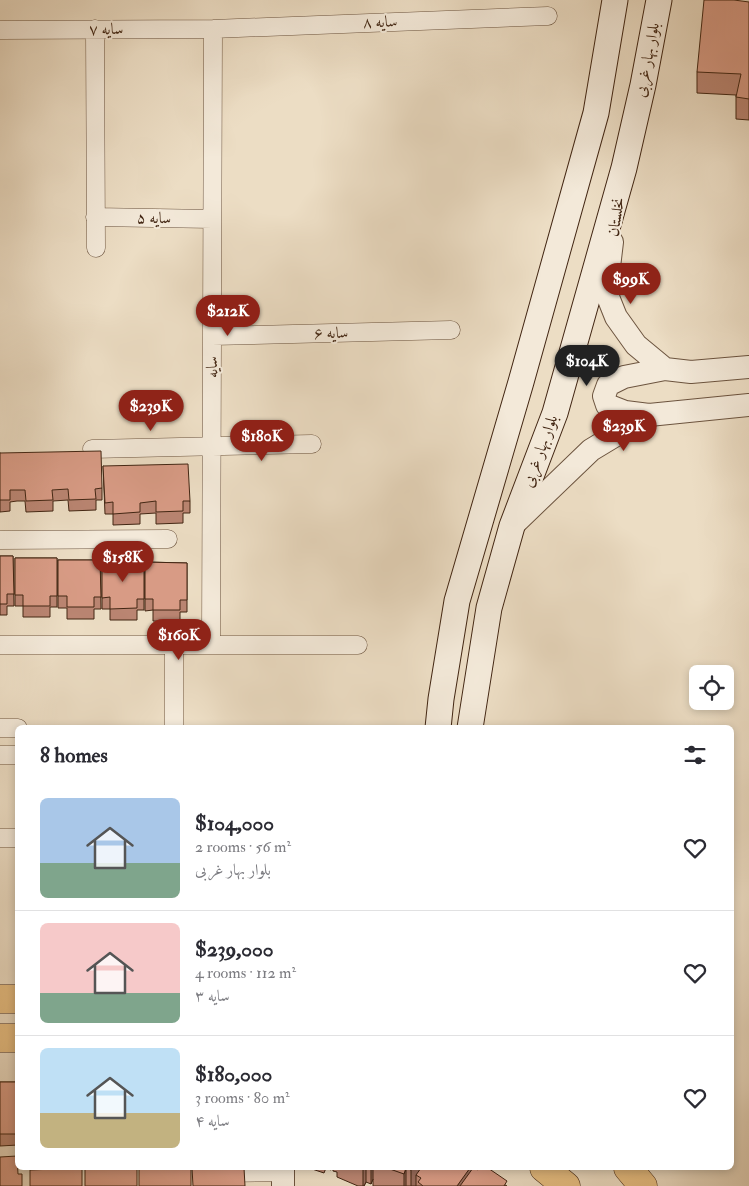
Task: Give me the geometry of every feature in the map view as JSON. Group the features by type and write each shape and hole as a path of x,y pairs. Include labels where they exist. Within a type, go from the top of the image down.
{"main road":[{"path":"438,725 440,699 457,601 521,382 596,113 615,0"},
{"name":"بلوار بهار غربی","path":"470,725 489,608 512,526 555,413 624,168 643,85 659,0"},
{"path":"0,999 15,999"},
{"path":"0,1038 15,1038"},
{"path":"546,1170 566,1186"},
{"path":"630,1170 643,1186"}],"street":[{"name":"سایه ۸","path":"213,29 548,16"},
{"path":"95,29 96,248"},
{"name":"سایه ۷","path":"0,30 213,29"},
{"name":"سایه","path":"211,645 213,29"},
{"name":"نخلستان","path":"624,168 606,292 616,317 636,345 666,369"},
{"name":"سایه ۵","path":"96,217 212,218"},
{"name":"سایه ۶","path":"212,336 451,330"},
{"path":"749,367 691,372 666,369 624,376 608,385 604,396 607,405 625,412 649,415 749,405"},
{"path":"512,526 590,450 649,415"},
{"path":"92,449 312,444"},
{"path":"0,540 168,539"},
{"path":"0,645 358,645"},
{"path":"174,645 174,725"},
{"path":"0,728 15,728"},
{"path":"0,755 15,755"},
{"path":"0,838 15,838"},
{"path":"205,1173 283,1175"}],"building":[{"path":"704,0 749,2 749,99 736,97 741,74 697,72"},
{"path":"101,451 102,488 95,489 96,499 69,500 68,489 52,490 53,500 26,501 25,490 10,490 10,500 0,500 0,453"},
{"path":"188,464 190,501 183,501 183,511 156,512 156,501 140,503 140,512 113,514 113,502 105,503 103,466"},
{"path":"0,556 13,556 14,594 7,594 7,604 0,604"},
{"path":"15,558 57,558 57,596 50,596 50,606 23,606 23,595 15,595"},
{"path":"58,560 100,560 101,597 94,597 94,607 67,607 67,596 58,596"},
{"path":"102,561 144,561 144,599 137,599 137,608 110,609 110,597 102,598"},
{"path":"145,562 187,563 187,600 180,600 180,610 153,610 153,599 145,599"},
{"path":"0,1082 15,1082 15,1134 0,1134"},
{"path":"15,1156 15,1170 18,1170 18,1174 22,1174 22,1186 0,1186 0,1157"},
{"path":"30,1170 82,1170 82,1186 30,1186"},
{"path":"85,1170 137,1170 137,1186 85,1186"},
{"path":"139,1170 191,1170 191,1186 139,1186"},
{"path":"192,1170 244,1170 245,1186 193,1186"},
{"path":"393,1170 405,1170 404,1174"},
{"path":"420,1170 469,1170 457,1186 423,1186 418,1182 421,1178 416,1175"},
{"path":"472,1170 491,1170 507,1181 504,1186 460,1186"}]}
